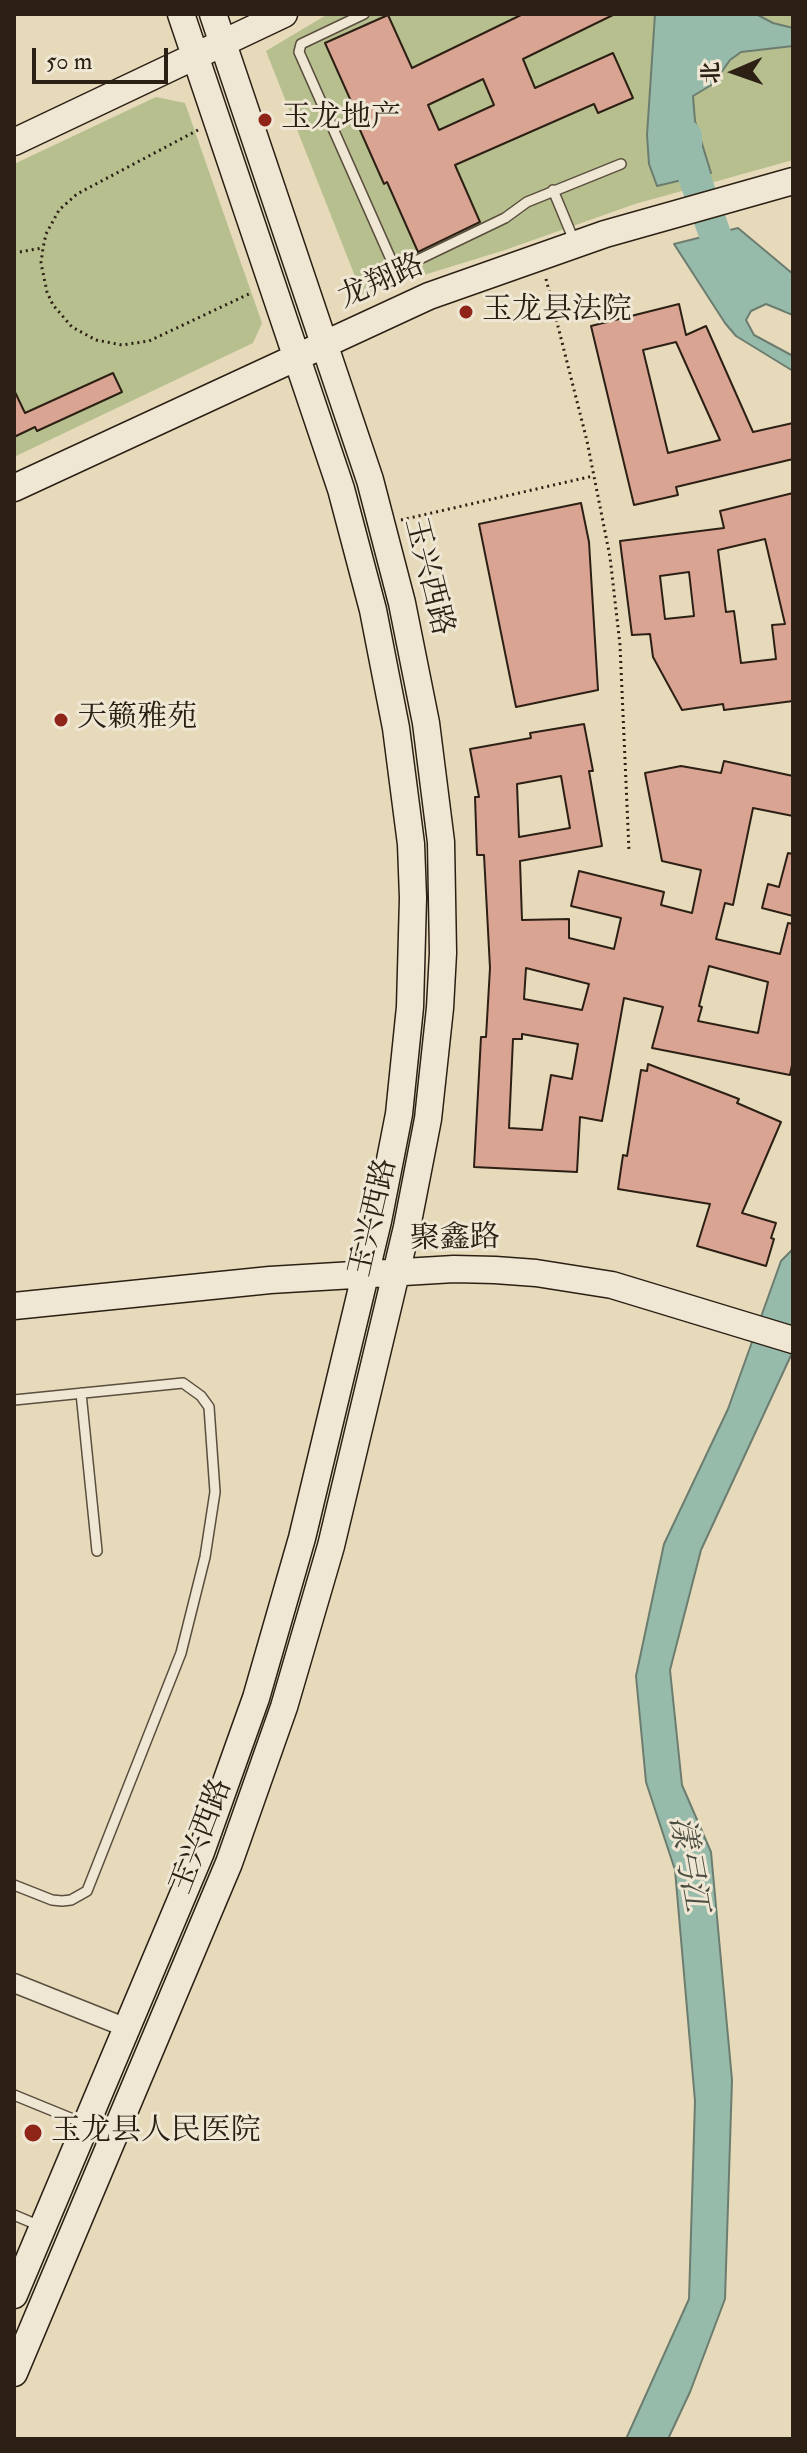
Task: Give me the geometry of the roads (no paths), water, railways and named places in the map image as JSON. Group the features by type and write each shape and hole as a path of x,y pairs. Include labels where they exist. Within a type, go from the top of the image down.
{"main road":[{"name":"玉兴西路","path":"15,2290 201,1852 256,1698 302,1538 368,1265 389,1167 406,1061 413,952 411,844 396,728 373,610 341,489 181,14"},
{"name":"玉兴西路","path":"14,2373 229,1863 258,1785 331,1546 419,1173 435,1064 442,981 441,842 426,723 402,603 382,525 324,344 213,14"},
{"path":"14,142 284,14"},
{"name":"龙翔路","path":"14,488 429,296 575,243 793,181"},
{"name":"聚鑫路","path":"14,1288 190,1270 368,1265 496,1252 581,1261 650,1277 755,1319 793,1340"},
{"name":"聚鑫路","path":"14,1306 368,1265"},
{"name":"聚鑫路","path":"755,1319 793,1321"}],"street":[{"path":"14,1983 127,2028"}],"lane":[{"path":"364,14 301,44 299,52 393,264 403,267 505,218 527,202 621,164"},
{"path":"553,190 575,243"},
{"path":"14,1400 183,1383 196,1391 209,1407 215,1492 202,1569 181,1653 87,1891 71,1900 62,1901 14,1885"},
{"path":"81,1393 97,1551"},
{"path":"14,2095 86,2124"},
{"path":"14,2215 43,2227"}],"water":[{"path":"655,14 756,14 773,23 793,28 793,46 741,52 730,60 713,84 693,96 695,121 711,173 657,186 649,164 647,135"},
{"path":"738,228 793,274 793,315 766,304 751,311 746,320 754,335 793,356 793,371 736,336 674,244"},
{"path":"793,1249 793,1351 701,1550 670,1670 682,1785 711,1852 732,2080 725,2299 690,2392 668,2439 626,2439 689,2299 695,2101 675,1870 646,1782 636,1676 664,1544 728,1409 781,1261"}],"waterway":[{"name":"漾弓江","path":"686,136 686,154 717,240 793,297"}],"place":[{"name":"玉龙地产","path":"265,120"},
{"name":"玉龙县法院","path":"466,312"},
{"name":"天籁雅苑","path":"61,720"},
{"name":"玉龙县人民医院","path":"33,2133"}]}
